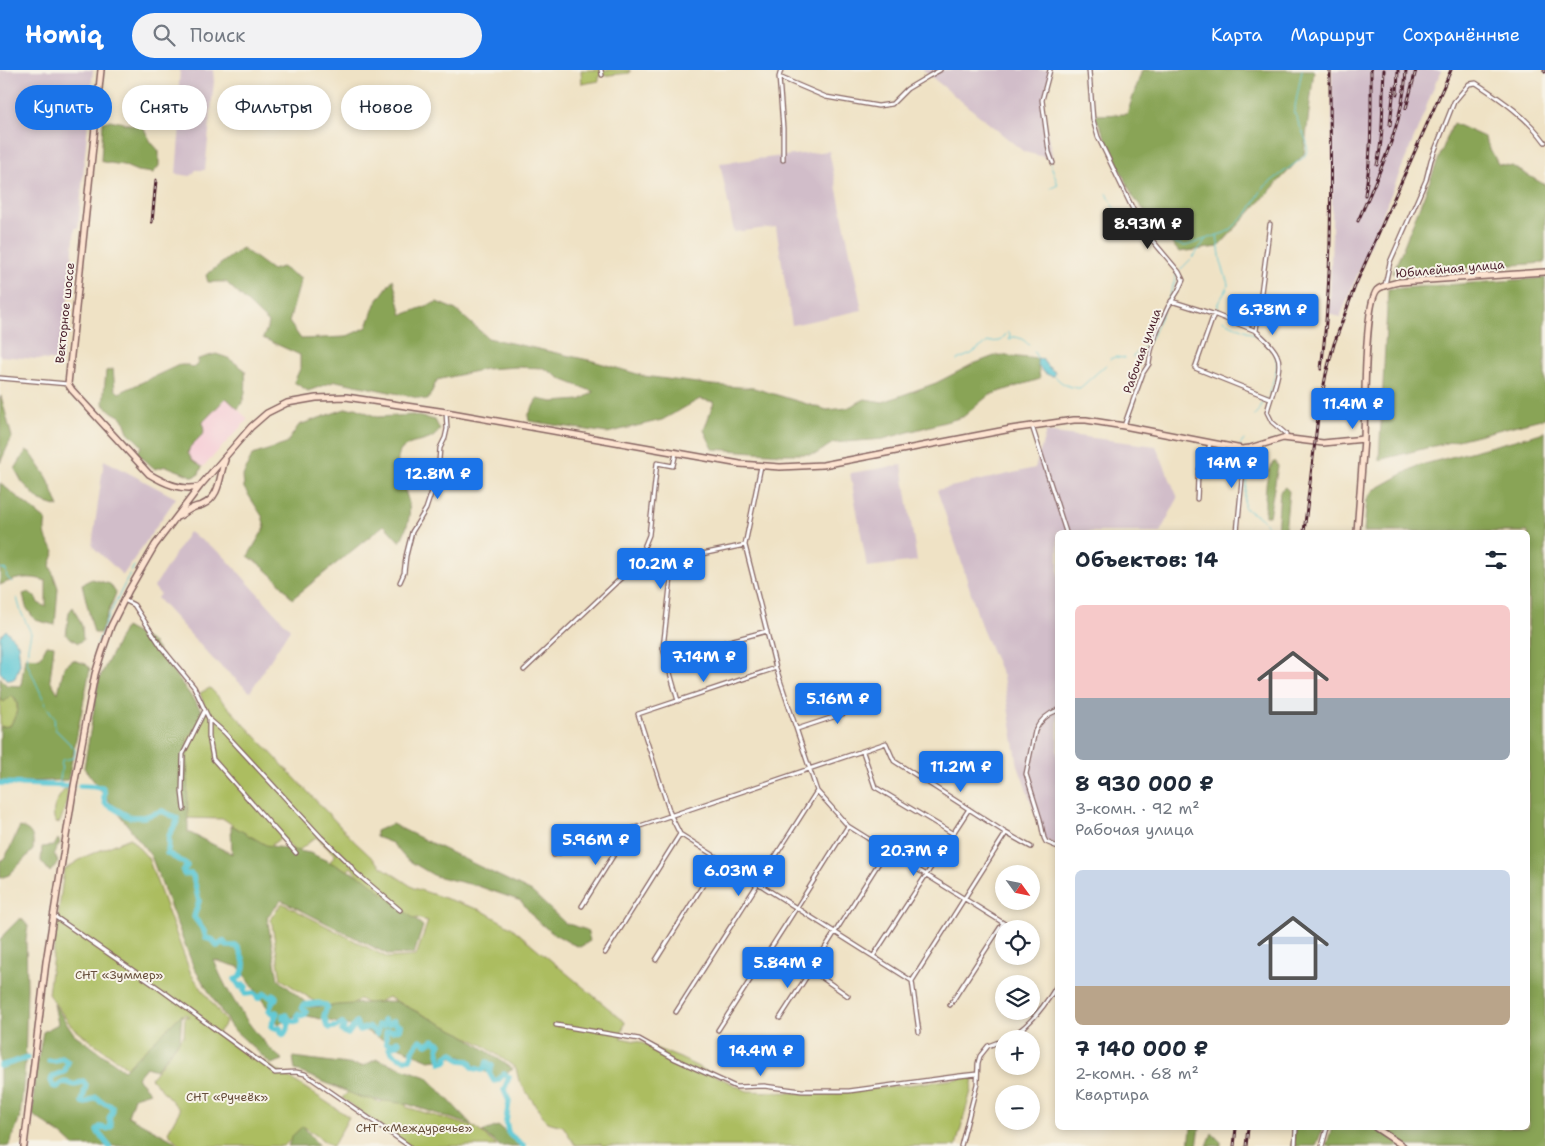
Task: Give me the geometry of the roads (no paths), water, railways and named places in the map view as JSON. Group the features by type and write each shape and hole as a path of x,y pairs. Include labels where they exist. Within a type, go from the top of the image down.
{"main road":[{"name":"Векторное шоссе","path":"68,384 101,70"},
{"name":"Юбилейная улица","path":"1357,530 1364,440 1370,311 1372,299 1378,289 1385,285 1399,282 1545,272"},
{"path":"68,384 149,474 165,483 183,488 190,493 189,504 195,507"},
{"path":"24,1146 45,972 74,786 95,674 111,626 155,545 200,486 251,427 267,413 287,403 316,398 346,397 446,412 761,466 780,467 822,465 1066,420 1124,426 1245,449 1286,438 1322,443 1364,440"},
{"path":"176,517 204,504 215,494 226,457"},
{"path":"212,472 217,471 220,473"},
{"path":"183,488 200,486"},
{"path":"1379,1130 1403,1146"}],"street":[{"path":"602,70 602,75"},
{"path":"781,70 783,160"},
{"path":"780,77 826,97 878,106 892,104 907,90 940,70"},
{"path":"1050,70 1042,100 1046,137 1053,163"},
{"name":"Рабочая улица","path":"1089,70 1093,120 1098,137 1142,228 1182,276 1182,284 1171,301 1157,331 1149,364 1143,373 1124,426"},
{"path":"1385,285 1390,262 1426,180 1454,102 1469,84 1476,83 1508,104 1536,130 1545,142"},
{"path":"1256,331 1270,224"},
{"path":"1171,301 1214,314 1256,331 1273,348 1278,358 1279,371 1267,412 1268,418 1286,434 1286,438"},
{"path":"1214,314 1195,368 1270,398"},
{"path":"0,378 68,384"},
{"path":"400,582 404,573 412,532 426,509 438,473 440,448 447,429 446,412"},
{"path":"1032,425 1065,530"},
{"path":"1197,499 1199,471 1203,460 1209,454 1210,443"},
{"path":"1237,530 1245,449"},
{"path":"524,670 638,562 649,535 657,463 673,466 676,452"},
{"path":"761,466 745,545 776,668 817,791 848,826 998,920"},
{"path":"678,701 663,648 673,560 745,545"},
{"path":"124,600 134,605 162,648 194,687 209,719 224,732 355,872 400,910"},
{"path":"666,658 766,632"},
{"path":"776,668 638,714 671,816 680,834 759,882 912,981"},
{"path":"797,729 873,704"},
{"path":"184,809 182,792 183,754 204,711"},
{"path":"1055,712 1046,716 1035,731 1026,774 1044,838 1046,842 1055,846"},
{"path":"209,719 209,737 213,759 296,853"},
{"path":"554,855 811,770 886,743 894,761 1031,847"},
{"path":"862,752 875,786 952,834"},
{"path":"676,1012 817,791"},
{"path":"874,955 969,809"},
{"path":"718,1030 848,826"},
{"path":"582,906 623,840 624,832"},
{"path":"919,1032 912,981 1006,833"},
{"path":"605,953 680,834"},
{"path":"780,1018 887,850"},
{"path":"656,960 720,858"},
{"path":"54,916 160,989 275,1073 296,1072 305,1074 409,1146"},
{"path":"950,1005 995,935"},
{"path":"811,970 848,996"},
{"path":"1020,1030 1055,988"},
{"path":"556,1025 639,1039 675,1059 736,1087 764,1086 802,1091 849,1091 978,1074"},
{"path":"961,1146 975,1093 979,1059 988,1046 995,1043"},
{"path":"1295,1146 1296,1130"},
{"path":"1322,1146 1327,1130"}],"water":[{"path":"1037,358 1042,359 1055,372 1054,376 1042,370 1038,365"},
{"path":"6,630 18,644 20,664 15,678 11,680 6,679 0,672 0,636"}],"waterway":[{"path":"1153,238 1160,237 1185,246 1230,230 1248,213 1263,188 1304,157 1307,151 1307,142 1294,112 1302,70"},
{"path":"1044,145 1058,185 1051,188"},
{"path":"1107,193 1113,207 1122,214 1132,218 1141,232 1149,239"},
{"path":"1217,235 1221,262 1228,284 1218,303 1218,312"},
{"path":"1181,269 1194,256 1206,239"},
{"path":"1132,357 1150,340 1170,295 1177,273"},
{"path":"1223,320 1258,337 1272,349 1276,357 1277,367 1269,394"},
{"path":"957,360 971,354 988,342 1000,341 1008,332 1010,334 1009,340 1013,337 1018,338 1024,340 1029,345"},
{"path":"1034,352 1037,358"},
{"path":"1110,359 1115,357 1125,358"},
{"path":"1055,376 1066,385 1080,388 1107,364"},
{"path":"1255,416 1266,398"},
{"path":"1240,445 1244,440"},
{"path":"1249,457 1244,507 1262,519 1268,530"},
{"path":"97,644 109,615 134,566"},
{"path":"0,568 6,570 7,577 12,582"},
{"path":"17,598 31,633 27,663 47,707 54,717 55,729 75,749 74,758 62,760 59,785"},
{"path":"0,783 72,786"},
{"path":"80,786 102,787 105,803 129,817 144,817 162,811 177,818 169,836 167,853 186,864 187,866 183,871 184,874 191,874 193,876 199,901 194,917 204,931 206,938 213,940 217,946 223,941 227,946 237,946 243,957 244,968 240,977 235,979 240,987 244,985 246,987 245,994 254,993 258,998 265,993 271,998 274,995 276,997 269,1011 277,1013 271,1026 272,1028 280,1028 281,1033 284,1035 289,1024 283,1018 283,1015 297,1022 298,1014 305,1015 306,1012 302,1008 303,1005 319,1003 327,1006 324,1016 327,1026 330,1028 336,1027 342,1023 344,1027 342,1031 348,1034 356,1023 359,1030 369,1027 377,1034 378,1025 383,1026 384,1020 388,1024 394,1021 397,1025 401,1026 399,1029 386,1032 386,1043 393,1044 397,1041 399,1042 398,1045 390,1046 389,1048 395,1055 401,1058 410,1059 414,1048 420,1040 427,1044 433,1040 440,1044 438,1048 441,1063 447,1061 446,1057 453,1053 460,1060 469,1061 473,1068 482,1070 487,1062 492,1066 489,1072 494,1081 504,1074 509,1077 504,1090 509,1101 506,1121 508,1132 524,1146"},
{"path":"0,1066 27,1058"},
{"path":"49,1061 56,1061 62,1058 68,1062 65,1071 52,1077 51,1083 53,1086 57,1087 66,1082 75,1085 83,1081 86,1085 82,1102 86,1103 96,1097 101,1102 112,1106 113,1111 109,1118 111,1127 107,1129 100,1127 97,1131 109,1146"}],"railway":[{"path":"1321,369 1330,257 1330,70"},
{"path":"1365,195 1370,149 1371,70"},
{"path":"1377,165 1382,130 1384,70"},
{"path":"1397,94 1398,70"},
{"path":"1358,221 1389,147 1401,109 1406,70"},
{"path":"1406,108 1416,70"},
{"path":"1304,530 1318,417 1334,344 1355,286 1451,70"},
{"path":"1390,125 1394,87"},
{"path":"152,222 156,180"},
{"path":"1234,1146 1236,1130"},
{"path":"1246,1146 1248,1130"}],"park label":[{"name":"СНТ «Зуммер»","path":"119,975"},
{"name":"СНТ «Ручеёк»","path":"227,1097"},
{"name":"СНТ «Междуречье»","path":"414,1128"}]}
